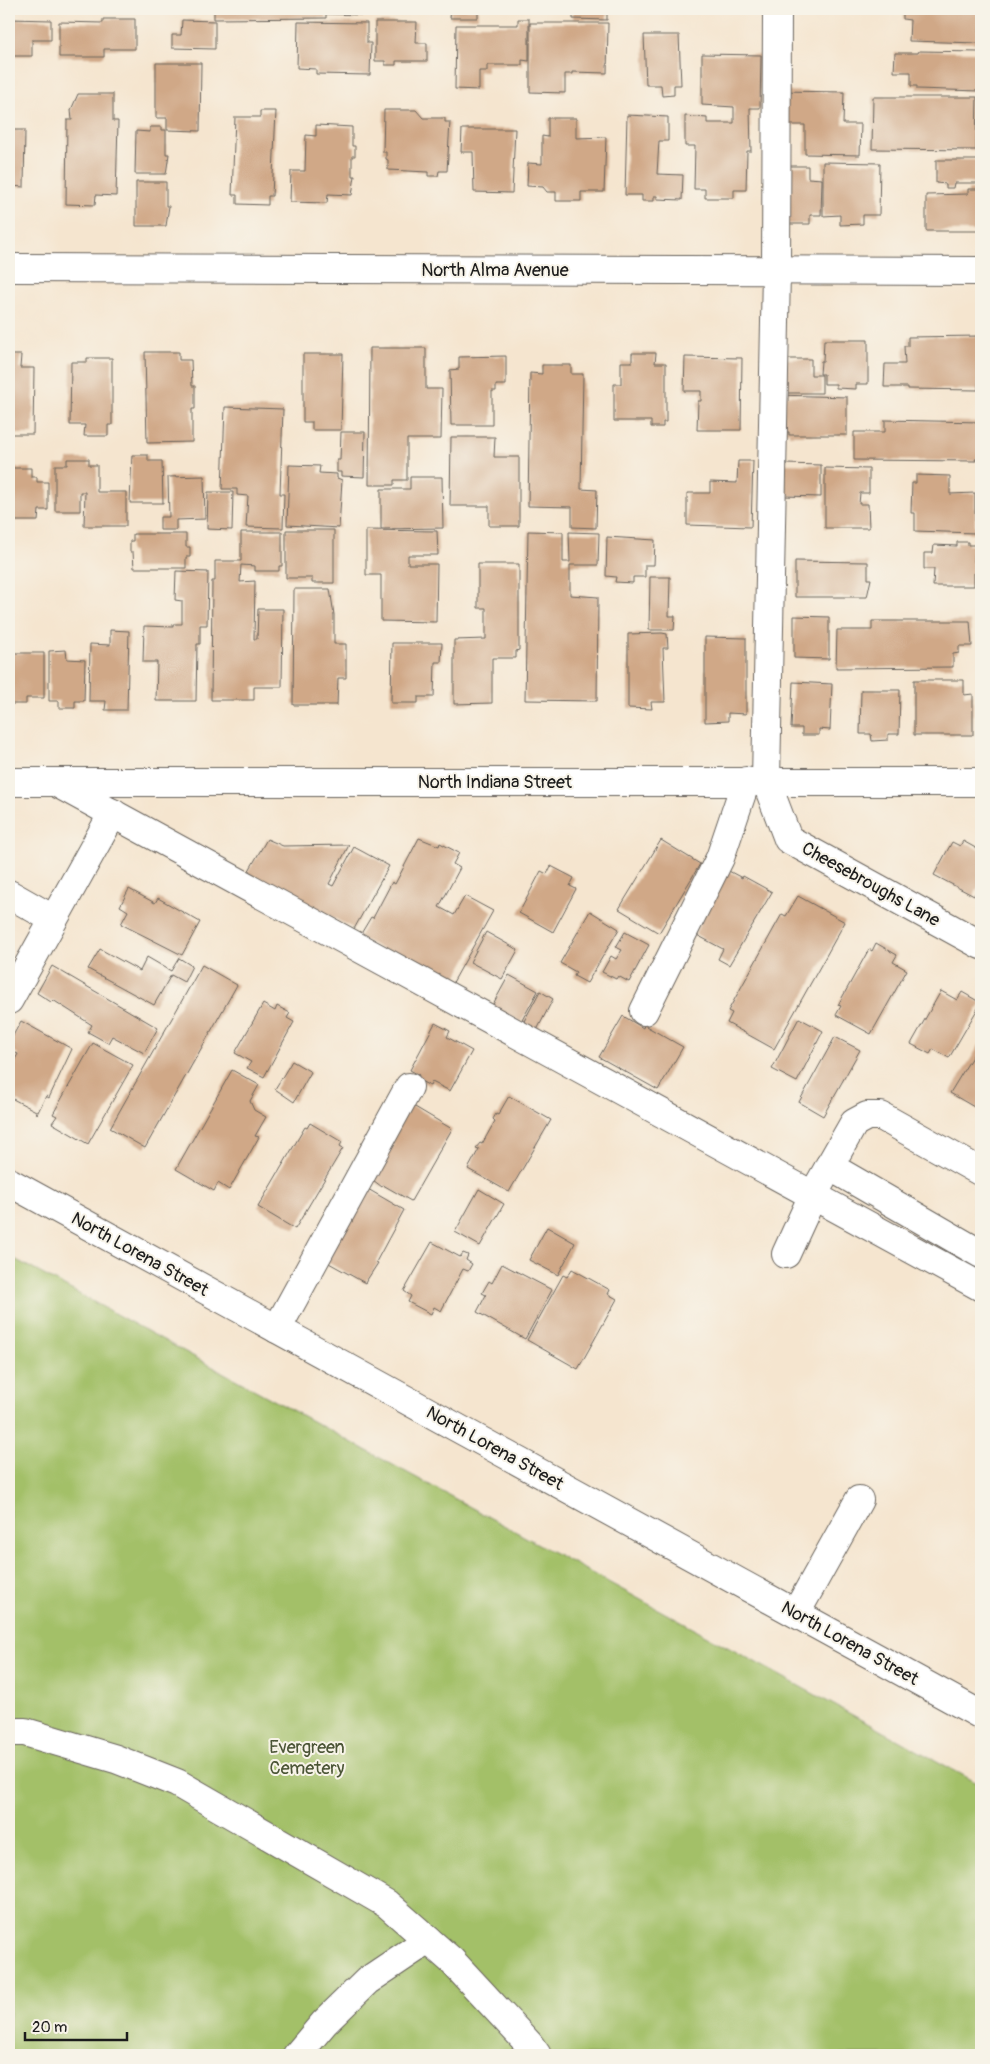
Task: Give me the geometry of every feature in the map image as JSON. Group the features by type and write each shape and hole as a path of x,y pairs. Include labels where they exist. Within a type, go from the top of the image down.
{"street":[{"path":"644,1011 756,781 776,270 777,9"},
{"name":"North Alma Avenue","path":"9,268 981,271"},
{"name":"Cheesebroughs Lane","path":"756,781 788,839 981,945"},
{"name":"North Indiana Street","path":"9,782 981,782"},
{"path":"55,782 981,1287"},
{"path":"9,1000 113,813"},
{"path":"9,894 53,919"},
{"path":"277,1329 409,1087"},
{"path":"786,1254 813,1195 854,1123 867,1116 881,1116 981,1172"},
{"path":"830,1166 981,1254"},
{"name":"North Lorena Street","path":"9,1182 981,1714"},
{"path":"796,1613 858,1500"},
{"path":"9,1732 25,1732 116,1759 177,1783 387,1904 451,1960 537,2055"},
{"path":"297,2055 324,2023 367,1981 428,1940"}],"green space":[{"name":"Evergreen Cemetery","path":"9,1256 981,1785 981,2055 9,2055"}],"building":[{"path":"214,9 367,9 367,15 326,14 326,18 214,19"},
{"path":"451,9 478,9 478,18 450,18"},
{"path":"573,9 607,9 607,20 573,19"},
{"path":"903,9 980,9 979,43 909,41 910,20 903,19"},
{"path":"9,19 51,20 51,40 32,40 32,56 9,56"},
{"path":"103,19 135,19 135,49 104,49 104,57 59,57 59,22 103,23"},
{"path":"518,19 529,19 529,61 522,60 522,65 487,65 487,71 479,71 479,90 455,89 456,25 518,25"},
{"path":"182,20 215,21 215,49 172,48 172,35 181,35"},
{"path":"298,22 367,23 367,43 371,43 370,75 316,74 316,69 297,68"},
{"path":"375,22 417,22 416,43 427,43 427,61 396,61 396,65 385,65 385,61 375,61"},
{"path":"530,23 608,23 607,73 572,72 572,74 565,74 565,93 530,92"},
{"path":"644,35 679,35 681,85 674,85 674,95 662,96 661,85 646,85"},
{"path":"919,51 979,52 979,91 917,89 917,86 911,86 911,72 894,72 895,53 918,53"},
{"path":"702,54 761,55 760,108 750,108 751,151 747,151 746,190 734,190 734,198 705,198 705,189 694,189 695,146 685,146 685,116 707,118 707,123 734,123 734,107 702,105"},
{"path":"156,63 201,63 200,131 167,130 167,118 156,118"},
{"path":"780,91 844,92 843,124 861,124 860,155 805,154 805,125 779,125"},
{"path":"78,94 113,94 113,121 118,121 116,196 96,195 95,205 66,204 67,120 72,120 71,110"},
{"path":"873,97 977,97 976,150 872,149"},
{"path":"384,110 416,110 423,118 445,118 445,122 450,122 447,171 439,171 438,176 428,176 428,172 388,170 386,152 383,152"},
{"path":"260,111 276,111 272,196 268,196 268,205 237,204 237,195 232,195 235,117 260,117"},
{"path":"627,115 668,117 668,141 659,141 657,174 683,175 682,200 657,199 657,196 654,196 654,201 642,201 642,195 625,195"},
{"path":"548,118 576,118 576,138 606,137 604,192 581,192 581,201 556,201 556,192 547,192 543,187 527,186 528,163 542,164 542,136 548,137"},
{"path":"316,125 352,127 352,146 355,146 355,156 352,156 352,176 355,176 352,195 328,194 327,203 290,202 291,171 305,171 306,135 316,136"},
{"path":"150,127 162,127 162,130 166,130 166,154 169,154 166,174 135,174 136,131 150,132"},
{"path":"462,129 515,129 512,193 474,192 473,152 461,152"},
{"path":"9,130 25,130 24,187 10,186 10,191"},
{"path":"936,160 981,160 981,183 954,183 953,188 946,188 946,184 936,183"},
{"path":"823,162 880,163 879,215 863,215 863,224 840,225 840,215 823,216"},
{"path":"781,166 808,166 808,178 822,179 821,215 810,215 810,224 788,224"},
{"path":"136,182 166,182 166,206 169,206 166,226 136,226"},
{"path":"968,189 981,189 981,231 926,231 926,195 968,194"},
{"path":"980,336 978,390 884,387 885,364 905,364 904,346 908,346 908,337"},
{"path":"824,340 868,340 868,384 856,384 856,389 836,388 836,384 824,384 824,374 820,374"},
{"path":"370,348 426,348 426,389 442,389 441,439 407,439 407,480 394,480 394,485 369,485"},
{"path":"145,352 179,352 179,360 191,360 192,386 195,386 195,409 192,409 192,442 147,443"},
{"path":"632,353 656,353 655,363 666,363 666,422 663,422 663,427 651,427 651,421 614,421 614,384 621,384 621,362 632,362"},
{"path":"303,354 343,354 341,430 312,430 312,422 303,422"},
{"path":"9,355 21,355 20,368 34,368 33,434 9,434"},
{"path":"506,356 506,385 496,385 496,391 492,391 492,425 451,425 450,370 459,369 459,357"},
{"path":"685,357 742,358 741,430 697,430 698,401 701,401 701,391 684,391"},
{"path":"87,358 112,358 112,425 108,425 108,436 84,436 85,425 70,425 71,362 87,362"},
{"path":"777,359 811,359 811,375 822,375 822,393 777,393"},
{"path":"542,365 571,365 571,374 583,374 581,489 597,490 596,528 572,527 572,507 528,506 530,373 542,374"},
{"path":"777,395 847,397 847,435 789,435 789,432 777,432"},
{"path":"225,407 283,409 280,494 284,494 283,528 246,527 248,496 237,495 237,489 222,489"},
{"path":"885,420 981,422 981,459 975,459 976,461 854,460 854,432 885,432"},
{"path":"341,432 365,432 364,477 341,476 341,472 337,472 337,460 340,460"},
{"path":"451,437 495,437 494,457 519,457 519,526 489,526 489,506 450,506"},
{"path":"132,455 148,455 148,461 162,461 163,503 130,503"},
{"path":"67,459 89,459 89,465 97,465 97,492 126,492 126,526 84,526 85,492 80,492 80,511 55,511 55,465 67,465"},
{"path":"738,461 753,461 751,527 687,525 687,493 710,493 710,482 737,483"},
{"path":"785,464 821,465 821,497 784,496"},
{"path":"289,465 320,466 319,473 337,474 337,478 342,480 339,528 287,525"},
{"path":"12,468 31,468 31,477 37,477 37,482 48,482 48,510 39,510 38,521 9,521 9,477 12,477"},
{"path":"825,468 869,469 869,493 860,493 859,504 868,504 869,528 825,528"},
{"path":"916,475 950,476 950,494 975,493 975,533 915,531 915,513 911,513 912,483 916,483"},
{"path":"204,476 205,519 176,520 176,530 160,530 160,517 169,517 168,477"},
{"path":"410,477 442,477 443,528 381,529 381,489 410,489"},
{"path":"208,492 233,492 232,530 207,529"},
{"path":"286,530 334,530 334,583 312,583 312,578 286,578"},
{"path":"366,530 437,531 438,555 408,555 408,564 437,564 436,622 381,621 381,575 366,575"},
{"path":"528,531 563,532 563,562 570,562 569,532 599,533 598,565 570,565 570,595 598,597 597,701 525,700"},
{"path":"241,532 282,532 282,566 279,566 279,571 255,571 255,566 241,565 240,582 255,581 254,639 257,639 258,609 283,609 282,687 254,687 254,700 211,700 212,581 215,581 215,561 241,561"},
{"path":"133,534 186,534 186,547 190,547 190,557 186,557 186,568 134,568 133,552 130,552 130,541 133,541"},
{"path":"607,537 655,540 654,565 645,565 645,577 633,577 633,583 615,582 616,577 606,576"},
{"path":"957,542 968,542 968,545 975,545 974,562 978,562 978,574 974,573 974,586 933,586 934,569 924,569 924,553 933,553 934,545 957,546"},
{"path":"795,561 868,562 868,579 871,579 867,597 795,597"},
{"path":"478,564 519,564 519,650 516,651 516,658 492,658 492,703 454,704 454,640 486,639 486,608 478,608"},
{"path":"176,571 208,572 207,625 200,625 200,644 197,644 196,701 156,701 157,662 143,662 144,626 173,627 173,624 182,624 182,601 175,600"},
{"path":"650,577 670,577 669,616 675,616 674,630 649,630"},
{"path":"294,589 330,589 334,615 334,644 346,644 346,678 338,678 337,705 293,705"},
{"path":"794,616 829,617 829,659 794,658"},
{"path":"872,621 970,621 972,646 959,646 959,653 953,654 953,667 836,668 837,630 872,630"},
{"path":"110,630 129,631 127,710 105,710 106,701 89,701 90,644 110,645"},
{"path":"628,634 667,634 668,648 663,648 665,702 651,702 652,709 628,708"},
{"path":"705,637 746,638 746,714 728,713 728,721 705,722"},
{"path":"392,643 442,643 441,662 435,662 434,697 418,697 418,703 391,703"},
{"path":"66,650 67,659 85,660 84,701 75,701 75,708 59,708 59,701 49,701 49,651"},
{"path":"9,653 44,653 44,698 26,698 26,704 9,704"},
{"path":"914,680 964,680 964,695 973,694 973,735 914,735"},
{"path":"793,682 832,684 830,730 819,729 819,735 802,735 802,728 791,728"},
{"path":"861,690 900,690 899,734 888,734 888,740 872,741 871,734 860,734"},
{"path":"419,838 439,846 440,843 459,853 453,864 460,868 439,907 454,915 465,896 493,911 451,986 359,937 371,917 373,918 392,882 395,884"},
{"path":"267,839 283,846 349,845 329,884 333,886 354,847 389,866 354,929 323,912 320,916 247,874"},
{"path":"661,840 700,864 659,933 619,909"},
{"path":"963,841 981,851 981,881 974,896 934,875 952,842 960,846"},
{"path":"551,866 574,878 570,886 576,889 553,932 519,913 541,871 547,874"},
{"path":"725,869 742,878 743,876 772,892 729,965 718,959 723,949 695,934"},
{"path":"129,889 155,903 158,898 200,922 182,955 121,924 128,911 120,906"},
{"path":"798,896 845,922 774,1049 727,1023 732,1013 728,1011 782,914 786,916"},
{"path":"590,911 619,929 587,983 574,976 576,972 560,963"},
{"path":"486,932 518,950 502,979 470,962"},
{"path":"625,932 649,945 629,982 618,976 616,979 602,972 611,956 616,959 622,950 616,947"},
{"path":"876,943 897,955 893,962 907,970 871,1034 836,1015 841,1006 838,1005 869,949 872,951"},
{"path":"100,949 140,971 147,957 171,971 179,958 192,966 184,982 171,975 154,1005 88,969"},
{"path":"202,965 237,985 145,1148 110,1128"},
{"path":"52,966 158,1028 144,1053 112,1036 108,1043 88,1032 92,1025 53,1000 51,1002 37,993"},
{"path":"509,975 538,991 521,1022 492,1006"},
{"path":"540,991 553,999 537,1030 523,1023"},
{"path":"941,991 957,1000 962,992 981,1003 949,1058 933,1049 930,1054 911,1044"},
{"path":"263,1004 275,1011 277,1006 290,1013 287,1018 294,1022 264,1077 247,1068 251,1062 235,1053"},
{"path":"623,1016 643,1028 644,1025 683,1047 658,1090 599,1057"},
{"path":"799,1018 823,1031 797,1082 772,1069"},
{"path":"21,1021 72,1049 49,1098 46,1096 37,1114 36,1111 9,1097 9,1070 18,1054 9,1049 9,1043"},
{"path":"435,1023 450,1031 447,1037 472,1051 450,1091 432,1082 430,1086 417,1079 419,1075 410,1070"},
{"path":"835,1037 860,1050 823,1116 799,1102"},
{"path":"981,1042 981,1111 950,1093"},
{"path":"93,1043 133,1065 88,1144 52,1123 57,1116 53,1114"},
{"path":"292,1061 311,1072 294,1102 275,1089"},
{"path":"232,1070 259,1085 250,1101 254,1110 266,1117 255,1136 259,1137 229,1190 218,1183 214,1191 176,1169"},
{"path":"509,1096 551,1120 509,1192 468,1169 479,1149 476,1148 480,1143 482,1144 495,1121 493,1119 496,1114 498,1115"},
{"path":"405,1103 452,1129 411,1201 383,1185 382,1187 373,1180 394,1144 388,1141"},
{"path":"310,1123 342,1142 340,1146 343,1148 295,1229 258,1207 305,1127 307,1128"},
{"path":"361,1185 404,1210 376,1262 378,1263 365,1283 327,1262"},
{"path":"479,1189 504,1204 480,1246 455,1232"},
{"path":"547,1227 575,1243 558,1275 529,1260"},
{"path":"432,1242 460,1257 463,1253 468,1255 466,1260 472,1264 468,1271 463,1269 441,1311 434,1307 431,1314 408,1302 411,1296 404,1291"},
{"path":"502,1264 552,1290 525,1339 477,1312 486,1295 482,1293 489,1281 492,1283"},
{"path":"572,1269 610,1290 608,1294 617,1299 578,1369 527,1340 563,1275 567,1277"}]}
